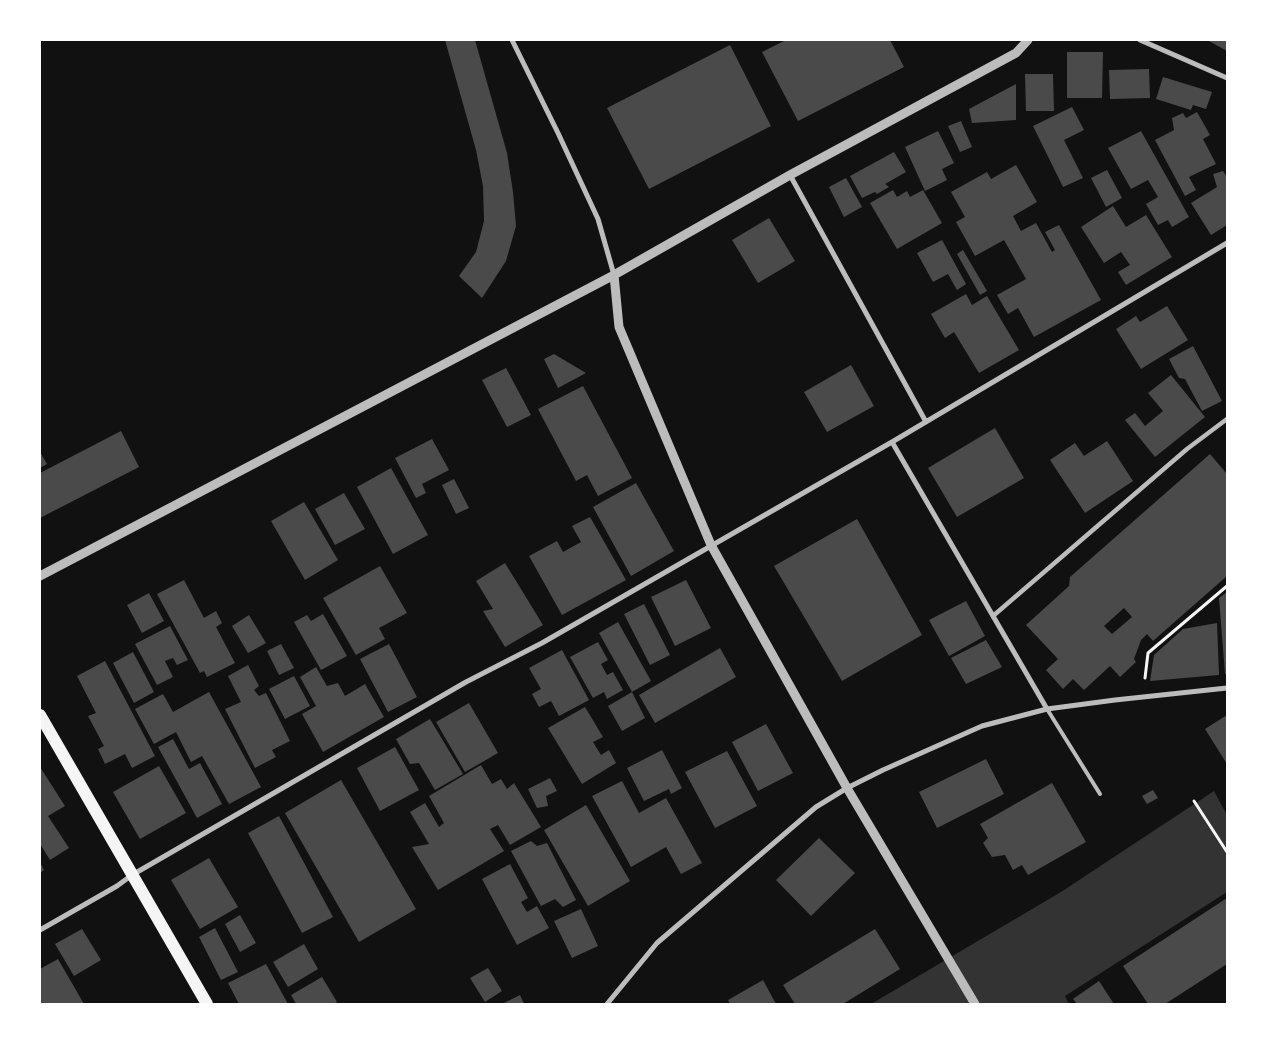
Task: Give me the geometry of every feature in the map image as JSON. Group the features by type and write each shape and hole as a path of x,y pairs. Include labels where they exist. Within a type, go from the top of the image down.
{"main road":[{"path":"40,715 206,1004"}],"street":[{"path":"512,40 598,219 614,275 619,327 711,545 847,788 975,1004"},
{"path":"40,576 614,275 790,175 1016,53 1028,40"},
{"path":"1140,40 1227,78"},
{"path":"790,175 926,422"},
{"path":"40,930 117,886 132,874 466,682 542,643 892,442 1227,243"},
{"path":"993,616 1187,450 1227,419"},
{"path":"892,442 1047,709"},
{"path":"607,1004 657,943 816,807 847,788 982,726 1047,709 1142,696 1227,688"}],"lane":[{"path":"1047,709 1100,794"}],"path":[{"path":"1142,696 1148,653 1227,586"},
{"path":"1194,801 1227,852"}],"shaded area":[{"path":"1214,791 1227,815 1227,892 1065,996 1069,1004 871,1004 1061,892"}],"building":[{"path":"445,40 475,40 507,153 513,192 516,226 506,261 482,298 459,276 476,252 484,221 483,186 476,150"},
{"path":"786,40 890,40 904,67 798,121 762,52"},
{"path":"1207,40 1227,40 1227,51"},
{"path":"730,45 771,126 649,189 607,108"},
{"path":"1067,52 1103,52 1102,98 1067,98"},
{"path":"1149,69 1150,98 1110,99 1109,70"},
{"path":"1025,74 1053,74 1054,111 1026,111"},
{"path":"1163,77 1212,92 1206,109 1193,105 1191,110 1156,99"},
{"path":"1016,84 1016,120 972,123 969,109"},
{"path":"1072,107 1084,130 1064,140 1083,178 1063,187 1033,126"},
{"path":"1197,112 1210,135 1203,139 1216,164 1189,177 1196,190 1185,196 1155,140 1174,130 1172,118 1183,113 1186,118"},
{"path":"961,121 972,147 960,152 948,126"},
{"path":"938,131 954,163 942,169 947,180 925,191 905,147"},
{"path":"1141,131 1189,217 1172,227 1168,220 1158,225 1146,204 1158,197 1148,180 1131,189 1108,148"},
{"path":"894,152 906,172 885,184 889,187 877,194 875,192 862,198 850,176"},
{"path":"1016,165 1037,202 1013,216 1021,231 1036,223 1052,252 1055,250 1045,232 1059,225 1101,300 1034,337 1018,308 1008,314 997,295 1026,279 1004,240 975,256 956,222 965,217 951,192 987,172 991,179"},
{"path":"1107,170 1122,198 1106,207 1091,178"},
{"path":"1223,171 1227,177 1227,225 1211,235 1191,203 1217,187 1213,174"},
{"path":"846,178 862,207 844,217 829,187"},
{"path":"893,190 897,197 907,191 910,197 923,190 942,223 897,249 870,203"},
{"path":"1113,206 1126,227 1146,215 1172,257 1126,285 1118,272 1130,265 1121,252 1104,263 1081,227"},
{"path":"769,218 795,261 758,283 732,240"},
{"path":"942,240 966,284 957,290 948,274 933,282 917,253"},
{"path":"963,250 987,291 980,295 957,254"},
{"path":"966,294 972,305 987,296 1019,350 979,373 954,332 945,338 931,314"},
{"path":"1167,306 1188,340 1141,369 1116,329 1136,316 1140,322"},
{"path":"1193,346 1222,401 1202,411 1185,379 1179,378 1169,359"},
{"path":"554,354 586,373 558,388 544,359"},
{"path":"851,365 874,406 827,432 804,392"},
{"path":"506,368 531,415 507,427 482,380"},
{"path":"1171,375 1205,417 1155,457 1125,420 1135,413 1145,426 1163,411 1148,393"},
{"path":"583,386 632,478 598,496 587,475 576,481 538,409"},
{"path":"995,428 1024,478 957,517 928,468"},
{"path":"121,431 139,467 40,518 40,473"},
{"path":"432,439 449,470 422,484 426,493 416,498 395,458"},
{"path":"1107,441 1133,481 1085,513 1050,460 1075,443 1084,456"},
{"path":"40,452 47,464 40,468"},
{"path":"1210,454 1227,474 1227,576 1153,641 1147,634 1141,640 1134,659 1136,662 1120,677 1110,666 1084,690 1073,679 1063,689 1046,670 1058,659 1026,625 1069,586 1070,577","holes":["1124,608 1132,617 1112,634 1104,626"]},
{"path":"391,468 428,535 393,554 357,487"},
{"path":"454,479 469,508 456,514 442,485"},
{"path":"636,483 674,551 631,576 593,507"},
{"path":"344,493 365,529 335,545 315,509"},
{"path":"304,502 338,560 305,580 271,521"},
{"path":"590,517 626,580 562,615 529,556 557,541 563,552 581,542 572,526"},
{"path":"857,519 922,635 842,681 774,566"},
{"path":"505,563 543,625 505,647 483,611 493,609 476,581"},
{"path":"380,566 407,613 379,628 385,639 356,655 323,598"},
{"path":"184,580 204,618 216,611 222,623 216,627 235,663 207,677 204,671 200,673 157,594"},
{"path":"686,580 711,628 675,646 651,597"},
{"path":"1227,592 1227,674 1225,674 1219,598"},
{"path":"149,593 164,621 142,633 127,605"},
{"path":"966,601 985,636 949,656 929,620"},
{"path":"644,604 670,655 650,665 624,614"},
{"path":"323,614 347,656 321,670 294,622 307,615 311,621"},
{"path":"249,615 266,643 248,653 232,626"},
{"path":"618,622 651,681 632,692 599,633"},
{"path":"1217,623 1219,675 1150,681 1154,655 1183,629"},
{"path":"170,626 188,660 177,665 173,658 165,661 173,677 157,685 135,644"},
{"path":"986,640 1002,667 966,684 951,658"},
{"path":"598,642 608,660 601,664 607,675 613,672 623,690 607,699 604,692 593,698 570,657"},
{"path":"281,644 294,668 279,675 267,651"},
{"path":"389,644 417,697 388,712 360,659"},
{"path":"720,648 736,677 655,723 639,695"},
{"path":"562,650 589,700 559,716 551,701 539,707 532,694 541,689 529,668"},
{"path":"133,652 154,692 134,703 113,663"},
{"path":"105,661 155,756 132,768 125,754 105,764 98,749 104,746 88,716 96,713 77,676"},
{"path":"248,665 259,686 254,690 259,696 266,693 290,741 272,750 276,757 255,768 225,709 241,702 228,676"},
{"path":"316,667 327,686 338,683 345,696 365,684 384,717 323,752 302,714 316,706 300,677"},
{"path":"294,676 310,706 285,719 269,689"},
{"path":"209,692 261,787 229,804 202,756 191,762 176,732 154,744 135,709 163,694 173,712"},
{"path":"632,692 645,718 622,731 608,706"},
{"path":"469,703 498,753 465,772 436,722"},
{"path":"585,707 603,737 593,742 601,755 609,750 616,763 582,784 548,728"},
{"path":"1227,715 1227,764 1205,729"},
{"path":"430,719 463,774 435,790 419,763 410,764 396,739"},
{"path":"766,724 793,773 758,791 732,742"},
{"path":"173,739 189,769 200,763 222,804 197,818 158,747"},
{"path":"395,747 419,790 380,811 357,768"},
{"path":"662,750 682,788 671,794 669,789 644,801 627,768"},
{"path":"727,751 757,806 715,828 685,772"},
{"path":"986,759 1004,794 937,828 919,792"},
{"path":"481,765 492,784 501,779 507,789 514,783 541,827 510,845 498,825 490,829 504,851 438,890 412,847 429,844 410,812 425,803 439,827 444,823 429,796"},
{"path":"159,766 186,813 140,839 113,792"},
{"path":"40,767 65,806 48,816 69,848 50,860 40,844"},
{"path":"550,778 557,791 546,796 548,806 537,808 528,789"},
{"path":"341,780 416,909 359,942 285,813"},
{"path":"622,781 639,813 666,798 702,863 681,874 666,847 631,867 592,796"},
{"path":"1052,783 1086,842 1028,875 1022,865 1013,870 1005,855 992,857 983,843 988,838 980,824"},
{"path":"1153,790 1158,798 1147,804 1142,796"},
{"path":"586,805 630,881 588,906 544,830"},
{"path":"279,816 333,917 302,933 248,833"},
{"path":"819,838 855,873 811,916 776,880"},
{"path":"531,841 537,846 547,843 576,900 563,907 555,899 541,906 511,851"},
{"path":"209,858 238,907 200,929 171,880"},
{"path":"40,862 44,870 40,873"},
{"path":"510,864 528,898 521,902 527,912 537,906 549,928 517,945 482,879"},
{"path":"1227,898 1227,964 1165,1004 1148,1004 1123,966"},
{"path":"581,909 598,946 572,958 554,921"},
{"path":"240,915 256,943 240,952 225,924"},
{"path":"215,928 238,972 221,980 199,937"},
{"path":"82,929 101,960 74,976 55,944"},
{"path":"875,929 900,969 843,1004 795,1004 783,985"},
{"path":"304,944 318,969 288,987 273,962"},
{"path":"58,959 84,1004 40,1004 40,969"},
{"path":"266,964 288,1004 239,1004 228,983"},
{"path":"488,968 502,991 485,1002 470,978"},
{"path":"322,977 337,1002 334,1004 296,1004 291,995"},
{"path":"763,980 776,1004 730,1004 728,1000"},
{"path":"1099,981 1114,1004 1077,1004 1073,999"},
{"path":"520,995 524,1004 502,1004"}]}
